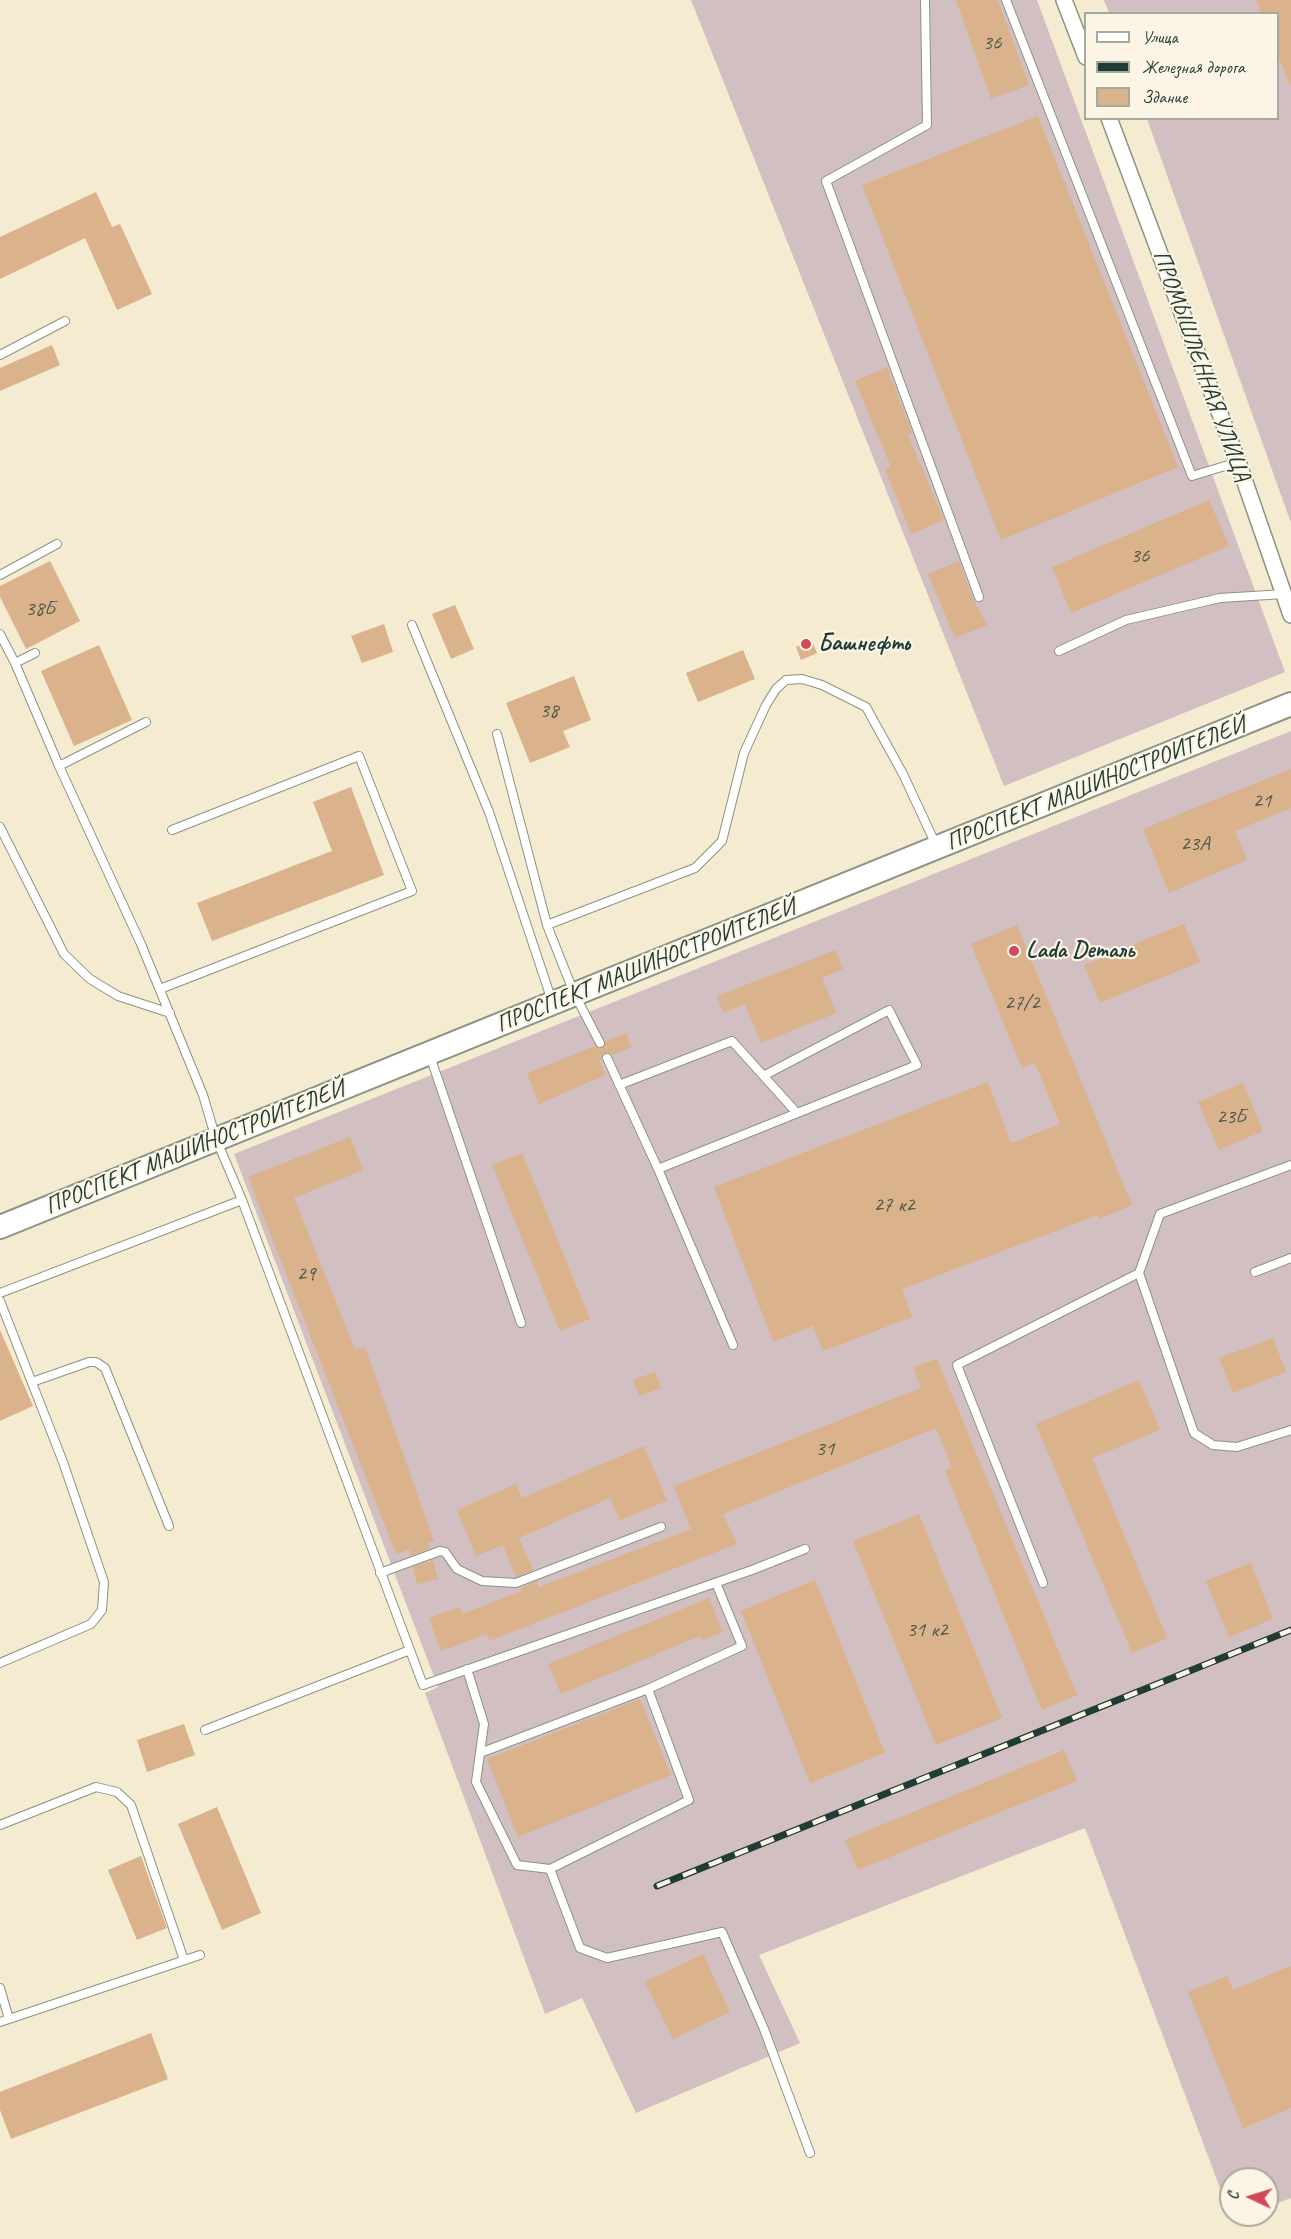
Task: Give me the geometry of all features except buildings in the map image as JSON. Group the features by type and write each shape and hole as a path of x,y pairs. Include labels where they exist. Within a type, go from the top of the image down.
{"main road":[{"name":"ПРОСПЕКТ МАШИНОСТРОИТЕЛЕЙ","path":"0,1227 574,993 938,849 1291,704"}],"street":[{"path":"1064,0 1084,52"},
{"name":"ПРОМЫШЛЕННАЯ УЛИЦА","path":"1109,120 1287,594 1291,615"}],"lane":[{"path":"925,0 927,125 826,181 979,597"},
{"path":"1006,0 1192,476 1238,462"},
{"path":"0,355 64,321"},
{"path":"0,575 57,544"},
{"path":"1059,651 1126,620 1220,598 1287,594"},
{"path":"412,625 489,812 553,1003"},
{"path":"0,634 15,663 170,1013 203,1095 216,1139 242,1200 423,1685 716,1583 805,1549"},
{"path":"15,663 36,653"},
{"path":"547,925 695,868 722,841 744,753 776,689 786,681 802,679 822,685 866,707 903,774 938,849"},
{"path":"59,766 146,722"},
{"path":"497,734 547,925 574,993 600,1043"},
{"path":"160,989 412,891 358,756 172,830"},
{"path":"0,827 64,954 90,979 118,996 170,1013"},
{"path":"658,1169 917,1065 889,1010 765,1075"},
{"path":"619,1085 732,1041 796,1112"},
{"path":"429,1054 521,1323"},
{"path":"607,1058 658,1169 733,1345"},
{"path":"1291,1165 1160,1214 1139,1273 1194,1433 1213,1445 1237,1447 1291,1430"},
{"path":"0,1293 242,1200"},
{"path":"1256,1272 1291,1258"},
{"path":"1043,1583 957,1365 1139,1273"},
{"path":"0,1301 63,1462 104,1582 102,1610 91,1624 0,1663"},
{"path":"32,1382 89,1362 96,1362 105,1368 169,1526"},
{"path":"380,1573 440,1551 445,1552 457,1569 482,1581 516,1583 661,1527"},
{"path":"480,1753 648,1689 742,1646 716,1583"},
{"path":"205,1730 410,1650"},
{"path":"467,1669 484,1724 476,1782 517,1865 550,1869 689,1800 648,1689"},
{"path":"0,1825 96,1787 117,1792 131,1805 184,1960"},
{"path":"550,1869 580,1948 607,1958 722,1932 764,2029 810,2153"},
{"path":"0,2022 200,1954"},
{"path":"0,1988 9,2019"}],"shaded area":[{"path":"691,0 1037,0 1285,672 1004,786"},
{"path":"1104,0 1291,0 1291,523 1147,120 1279,120 1279,12 1109,12"},
{"path":"1291,731 1291,2198 1279,2202 1279,2167 1219,2167 1219,2185 1085,1828 759,1955 800,2043 636,2113 582,1998 545,2014 425,1693 438,1687 234,1154"}],"railway":[{"path":"657,1886 1291,1630"}],"place":[{"name":"Башнефть","path":"806,644"},
{"name":"Lada Dеталь","path":"1014,951"}]}
